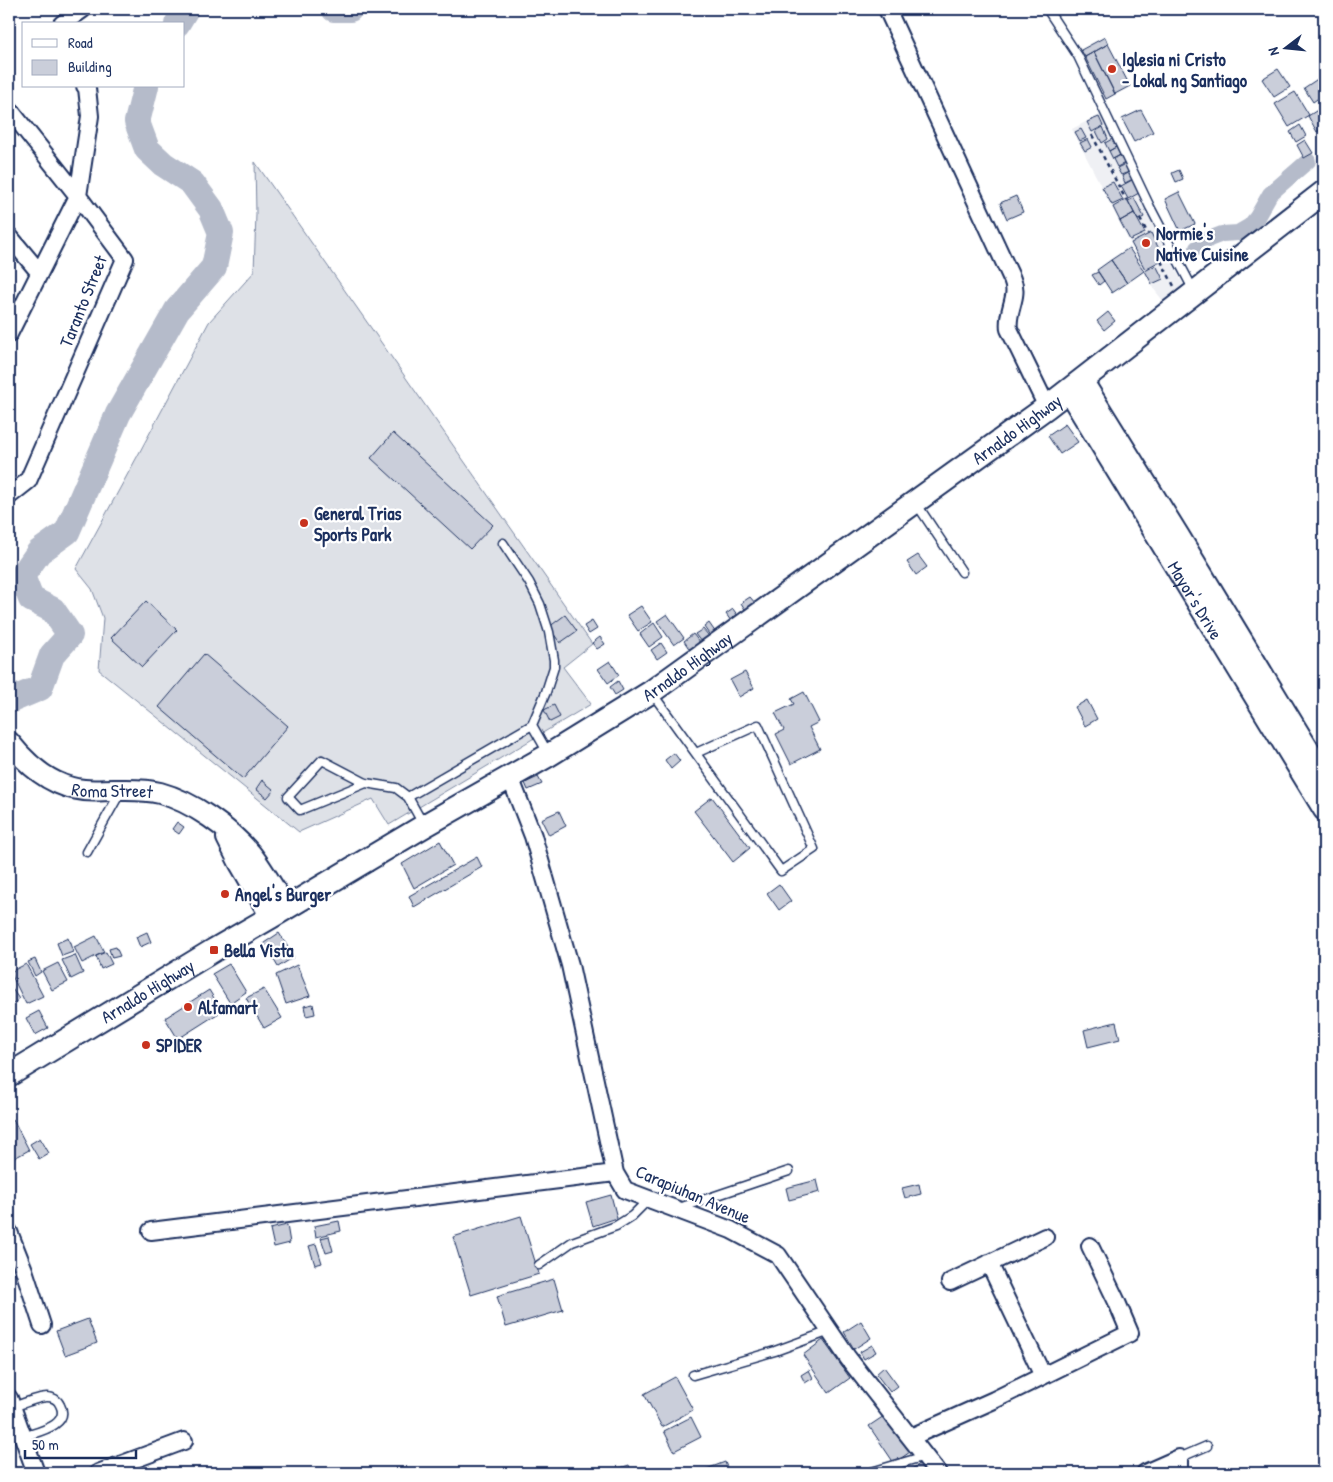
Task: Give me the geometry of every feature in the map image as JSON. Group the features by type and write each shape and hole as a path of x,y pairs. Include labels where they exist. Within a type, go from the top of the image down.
{"main road":[{"name":"Arnaldo Highway","path":"9,1076 214,950 549,754 651,692 1047,407 1324,192"}],"street":[{"path":"65,22 82,9"},
{"path":"887,9 1012,279 1015,293 1008,321 1010,329 1047,407"},
{"path":"9,334 78,196 90,116 87,88"},
{"name":"Taranto Street","path":"9,109 125,259 28,481 9,496"},
{"path":"9,236 39,272"},
{"name":"Mayor's Drive","path":"1075,385 1179,536 1301,754 1324,810"},
{"name":"Roma Street","path":"9,742 17,753 37,772 59,784 83,790 137,790 159,793 203,812 251,854 279,912"},
{"name":"Mayor's Drive","path":"1301,754 1324,775"},
{"name":"Carapiuhan Avenue","path":"510,777 533,836 570,965 615,1173 624,1190 731,1230 778,1255 848,1358 938,1473"},
{"path":"150,1231 615,1173"},
{"path":"9,1232 42,1325"},
{"path":"950,1282 1045,1237"},
{"path":"911,1437 994,1400 1130,1333 1090,1246"},
{"path":"989,1263 1043,1376"},
{"path":"11,1403 36,1473"},
{"path":"98,1473 184,1440"},
{"path":"1145,1473 1179,1466"}],"lane":[{"path":"1047,9 1078,56 1150,207 1189,297"},
{"path":"916,502 962,572"},
{"path":"408,797 532,725 546,692 554,667 549,632 540,604 529,582 503,542"},
{"path":"651,692 782,871 814,849 758,725 696,753"},
{"path":"532,725 549,754"},
{"path":"366,783 300,810 288,797 322,760 366,783 396,788 408,797 424,826"},
{"path":"87,852 122,790"},
{"path":"675,1210 789,1171"},
{"path":"539,1265 572,1242 616,1226 632,1216 648,1200"},
{"path":"693,1375 775,1351 830,1331"},
{"path":"11,1403 48,1397 57,1401 60,1405 62,1415 57,1424 23,1437"},
{"path":"1179,1466 1207,1446"},
{"path":"868,1473 925,1456"}],"path":[{"path":"1092,136 1126,200"},
{"path":"1140,219 1148,234"},
{"path":"1161,261 1189,297"}],"shaded area":[{"name":"Normie's Native Cuisine","path":"1101,114 1142,193 1140,200 1184,286 1164,302 1153,288 1072,129"},
{"name":"General Trias Sports Park","path":"255,162 592,644 563,667 591,704 389,825 373,799 299,832 99,670 103,618 92,589 76,569 209,322 254,272"}],"building":[{"path":"1105,37 1108,44 1085,57 1081,50"},
{"name":"Iglesia ni Cristo - Lokal ng Santiago","path":"1108,44 1130,86 1115,94 1094,52"},
{"path":"1094,52 1115,94 1106,99 1085,57"},
{"path":"1278,69 1290,87 1274,97 1262,79"},
{"path":"1319,78 1324,86 1324,94 1313,102 1304,88"},
{"path":"1295,92 1309,115 1289,127 1275,104"},
{"path":"1324,106 1324,127 1317,132 1308,116"},
{"path":"1141,110 1153,132 1134,142 1122,119"},
{"path":"1099,117 1103,126 1092,132 1087,122"},
{"path":"1300,125 1306,136 1296,142 1290,132"},
{"path":"1103,127 1108,139 1102,143 1096,131"},
{"path":"1081,129 1086,138 1080,141 1075,132"},
{"path":"1088,139 1092,147 1085,151 1080,143"},
{"path":"1112,139 1116,147 1109,151 1105,143"},
{"path":"1305,140 1313,153 1304,158 1297,145"},
{"path":"1116,147 1120,155 1113,159 1109,151"},
{"path":"1121,155 1125,163 1117,167 1113,159"},
{"path":"1125,164 1129,172 1121,175 1117,168"},
{"path":"1179,170 1183,179 1176,182 1172,173"},
{"path":"1129,172 1133,179 1125,183 1122,176"},
{"path":"1132,180 1139,193 1128,199 1121,186"},
{"path":"1113,182 1123,200 1112,205 1102,187"},
{"path":"1179,192 1195,224 1180,231 1165,199"},
{"path":"1016,196 1023,212 1007,219 1000,203"},
{"path":"1134,198 1144,217 1138,220 1128,201"},
{"path":"1127,199 1134,213 1120,221 1113,207"},
{"path":"1134,213 1145,233 1130,240 1120,221"},
{"path":"1151,233 1164,259 1145,269 1131,243"},
{"path":"1129,248 1144,271 1127,283 1111,260"},
{"path":"1111,260 1127,283 1112,293 1097,270"},
{"path":"1156,265 1163,279 1152,284 1145,271"},
{"path":"1098,272 1104,281 1099,285 1092,275"},
{"path":"1108,312 1115,321 1104,330 1097,321"},
{"path":"1065,424 1078,442 1060,454 1048,436"},
{"path":"393,433 493,525 470,549 371,458"},
{"path":"918,555 927,567 916,575 907,562"},
{"path":"750,597 756,604 746,611 741,603"},
{"path":"146,601 177,630 142,667 111,638"},
{"path":"641,606 652,622 638,631 627,615"},
{"path":"733,609 738,616 731,621 726,614"},
{"path":"667,614 684,638 674,645 657,621"},
{"path":"565,615 577,631 560,643 549,627"},
{"path":"592,621 597,629 589,634 584,626"},
{"path":"654,623 663,637 649,647 640,634"},
{"path":"709,623 716,633 711,637 704,627"},
{"path":"703,629 709,636 701,642 695,634"},
{"path":"693,634 700,643 690,650 684,641"},
{"path":"600,637 605,644 597,649 592,643"},
{"path":"661,643 667,652 657,659 651,650"},
{"path":"204,654 288,726 243,779 159,707"},
{"path":"610,661 619,675 608,683 598,669"},
{"path":"745,672 754,688 739,697 730,680"},
{"path":"618,681 623,690 615,695 610,687"},
{"path":"804,692 819,722 809,727 820,749 791,764 776,734 784,730 775,713 794,704 791,699"},
{"path":"1087,700 1097,719 1085,726 1075,707"},
{"path":"554,705 560,717 550,722 544,710"},
{"path":"674,753 680,761 671,769 665,760"},
{"path":"538,777 542,784 528,790 525,783"},
{"path":"262,780 274,790 267,798 256,789"},
{"path":"712,797 750,848 733,862 694,811"},
{"path":"559,811 566,826 549,835 541,819"},
{"path":"177,822 184,827 179,834 172,829"},
{"path":"440,841 453,865 414,888 402,864"},
{"path":"477,857 482,867 414,907 409,896"},
{"path":"779,884 791,901 779,910 767,893"},
{"path":"147,932 151,942 140,947 136,937"},
{"path":"279,933 294,957 278,967 264,943"},
{"path":"96,936 104,952 82,963 74,947"},
{"path":"68,938 73,952 62,956 57,943"},
{"path":"116,947 120,956 112,958 109,949"},
{"path":"106,952 112,964 101,969 96,956"},
{"path":"75,955 83,973 71,979 62,960"},
{"path":"35,959 41,972 35,976 28,962"},
{"path":"58,963 68,982 52,990 42,971"},
{"path":"26,964 43,996 26,1004 10,972"},
{"path":"229,964 246,992 230,1003 212,974"},
{"path":"297,965 310,996 286,1004 276,975"},
{"path":"10,986 19,999 12,1005 9,1000"},
{"path":"264,989 282,1018 264,1028 246,998"},
{"path":"209,990 222,1011 178,1039 165,1018"},
{"path":"313,1004 315,1014 306,1016 304,1006"},
{"path":"39,1011 48,1028 35,1035 26,1018"},
{"path":"1116,1022 1120,1039 1088,1047 1084,1030"},
{"path":"13,1119 29,1150 9,1161 9,1121"},
{"path":"40,1138 49,1153 39,1159 30,1144"},
{"path":"817,1180 820,1192 789,1200 786,1188"},
{"path":"919,1184 921,1194 905,1198 902,1188"},
{"path":"611,1195 617,1218 593,1226 586,1202"},
{"path":"521,1216 539,1274 471,1295 453,1237"},
{"path":"339,1221 341,1231 316,1237 314,1226"},
{"path":"287,1225 290,1243 274,1247 270,1229"},
{"path":"329,1236 333,1251 326,1253 321,1238"},
{"path":"316,1244 322,1263 315,1265 309,1246"},
{"path":"554,1279 563,1310 506,1327 497,1296"},
{"path":"88,1319 97,1343 65,1355 56,1331"},
{"path":"861,1321 871,1338 854,1349 844,1332"},
{"path":"823,1340 850,1378 829,1393 803,1355"},
{"path":"872,1345 876,1352 864,1359 860,1352"},
{"path":"884,1367 898,1386 890,1392 876,1374"},
{"path":"809,1370 813,1378 805,1383 801,1375"},
{"path":"675,1377 693,1410 662,1427 644,1394"},
{"path":"887,1414 913,1450 894,1463 869,1426"},
{"path":"691,1417 701,1437 674,1451 664,1431"},
{"path":"725,1462 729,1473 706,1473 704,1470"},
{"path":"920,1464 925,1473 909,1473 908,1471"},
{"path":"629,1465 632,1473 621,1473 620,1468"}],"waterway":[{"path":"178,22 186,9"},
{"path":"334,9 350,9"},
{"path":"9,701 40,688 52,655 70,635 53,610 31,599 22,576 39,552 67,532 118,414 177,310 214,267 221,233 211,209 192,183 163,164 147,149 137,122 146,88"},
{"path":"1197,248 1209,239 1222,234 1238,233 1250,226 1270,194 1308,161"}],"place":[{"name":"Iglesia ni Cristo - Lokal ng Santiago","path":"1112,69"},
{"name":"Normie's Native Cuisine","path":"1146,243"},
{"name":"General Trias Sports Park","path":"304,523"},
{"name":"Angel's Burger","path":"225,894"},
{"name":"Bella Vista","path":"214,950"},
{"name":"Alfamart","path":"188,1007"},
{"name":"SPIDER","path":"146,1045"}]}
